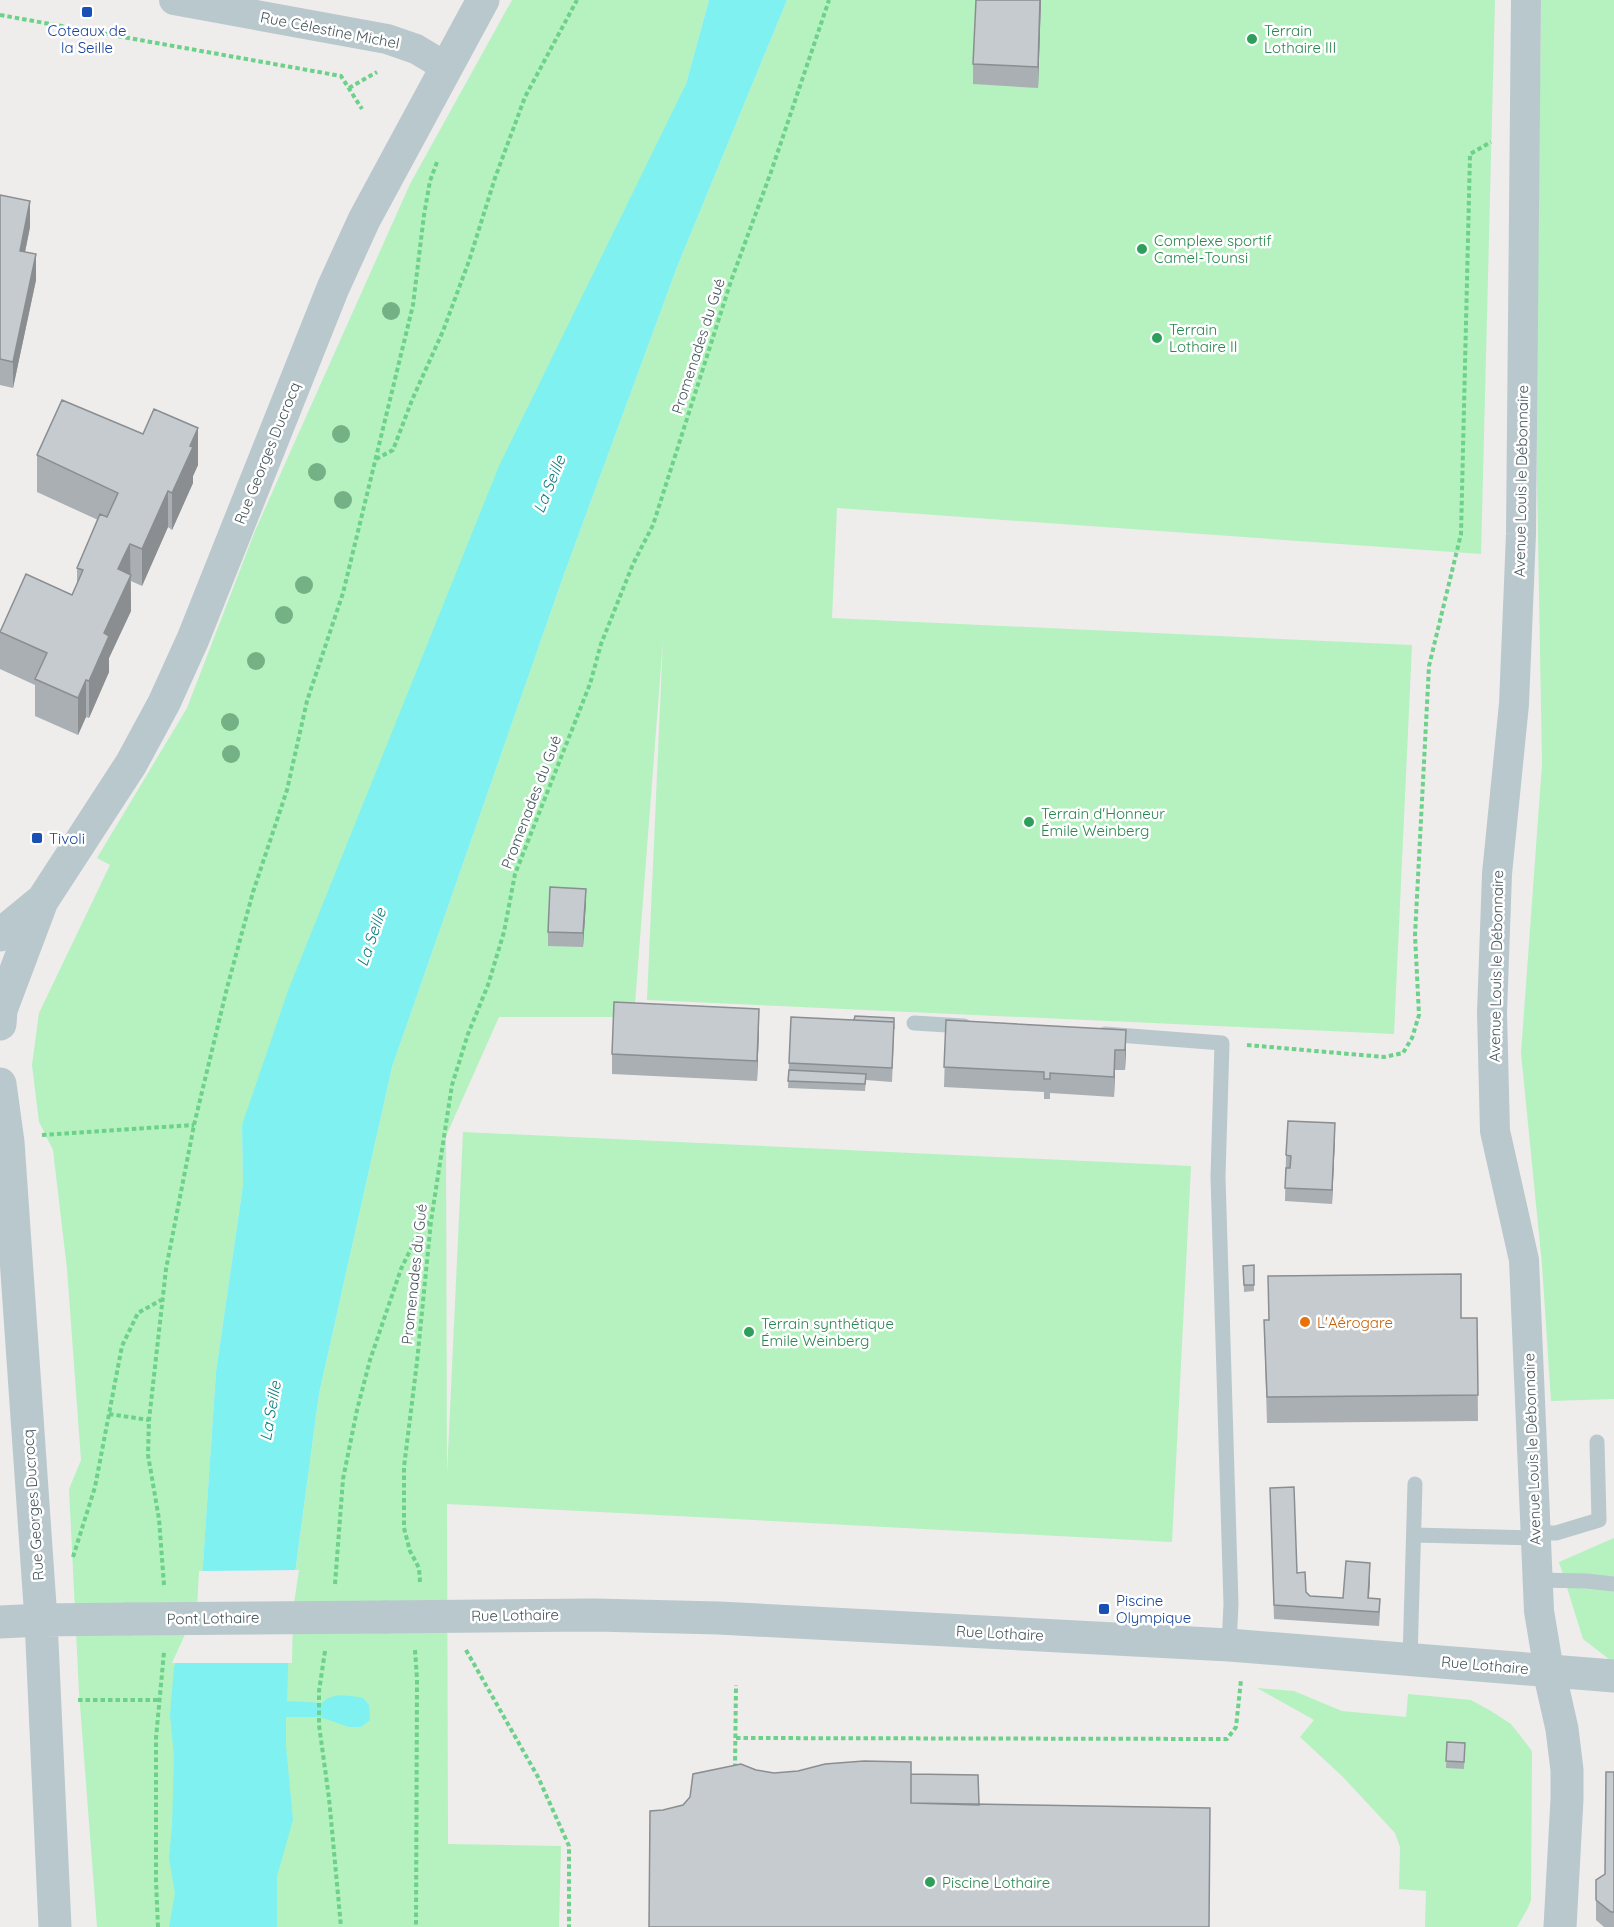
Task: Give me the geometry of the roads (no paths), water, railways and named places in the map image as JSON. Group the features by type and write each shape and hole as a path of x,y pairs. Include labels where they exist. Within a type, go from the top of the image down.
{"street":[{"name":"Rue Célestine Michel","path":"174,0 387,39 416,49 446,67"},
{"name":"Rue Georges Ducrocq","path":"0,1024 1,1010 42,901 131,764 164,704 333,288 364,220 483,0"},
{"name":"Avenue Louis le Débonnaire","path":"1526,0 1521,534 1514,704 1497,874 1492,1013 1495,1131 1524,1260 1539,1611 1562,1729 1567,1770 1560,1927"},
{"name":"Rue Georges Ducrocq","path":"0,935 42,901"},
{"name":"Rue Georges Ducrocq","path":"1,1097 8,1142 41,1620 56,1927"},
{"name":"Rue Lothaire","path":"385,1617 605,1615 719,1618 1235,1646 1614,1676"},
{"name":"Pont Lothaire","path":"0,1622 385,1617"}],"lane":[{"path":"914,1023 982,1027"},
{"path":"1085,1033 1222,1043 1218,1177 1231,1604 1235,1646"},
{"path":"1414,1535 1535,1536 1556,1533 1599,1520 1598,1442"},
{"path":"1410,1660 1415,1484"},
{"path":"1537,1580 1614,1584"}],"water":[{"name":"La Seille","path":"709,0 787,0 677,267 563,577 392,1067 319,1394 290,1611 287,1701 322,1703 336,1696 363,1698 369,1705 370,1720 361,1727 349,1727 320,1717 286,1717 286,1746 293,1820 277,1876 277,1927 169,1927 175,1893 169,1858 174,1757 170,1715 174,1667 200,1608 216,1372 243,1185 242,1125 289,988 499,466 686,84"}],"place":[{"name":"Coteaux de la Seille","path":"87,12"},
{"name":"Terrain Lothaire III","path":"1252,39"},
{"name":"Complexe sportif Camel-Tounsi","path":"1142,249"},
{"name":"Terrain Lothaire II","path":"1157,338"},
{"name":"Terrain d'Honneur Émile Weinberg","path":"1029,822"},
{"name":"Tivoli","path":"37,838"},
{"name":"L'Aérogare","path":"1305,1322"},
{"name":"Terrain synthétique Émile Weinberg","path":"749,1332"},
{"name":"Piscine Olympique","path":"1104,1609"},
{"name":"Piscine Lothaire","path":"930,1882"}]}
